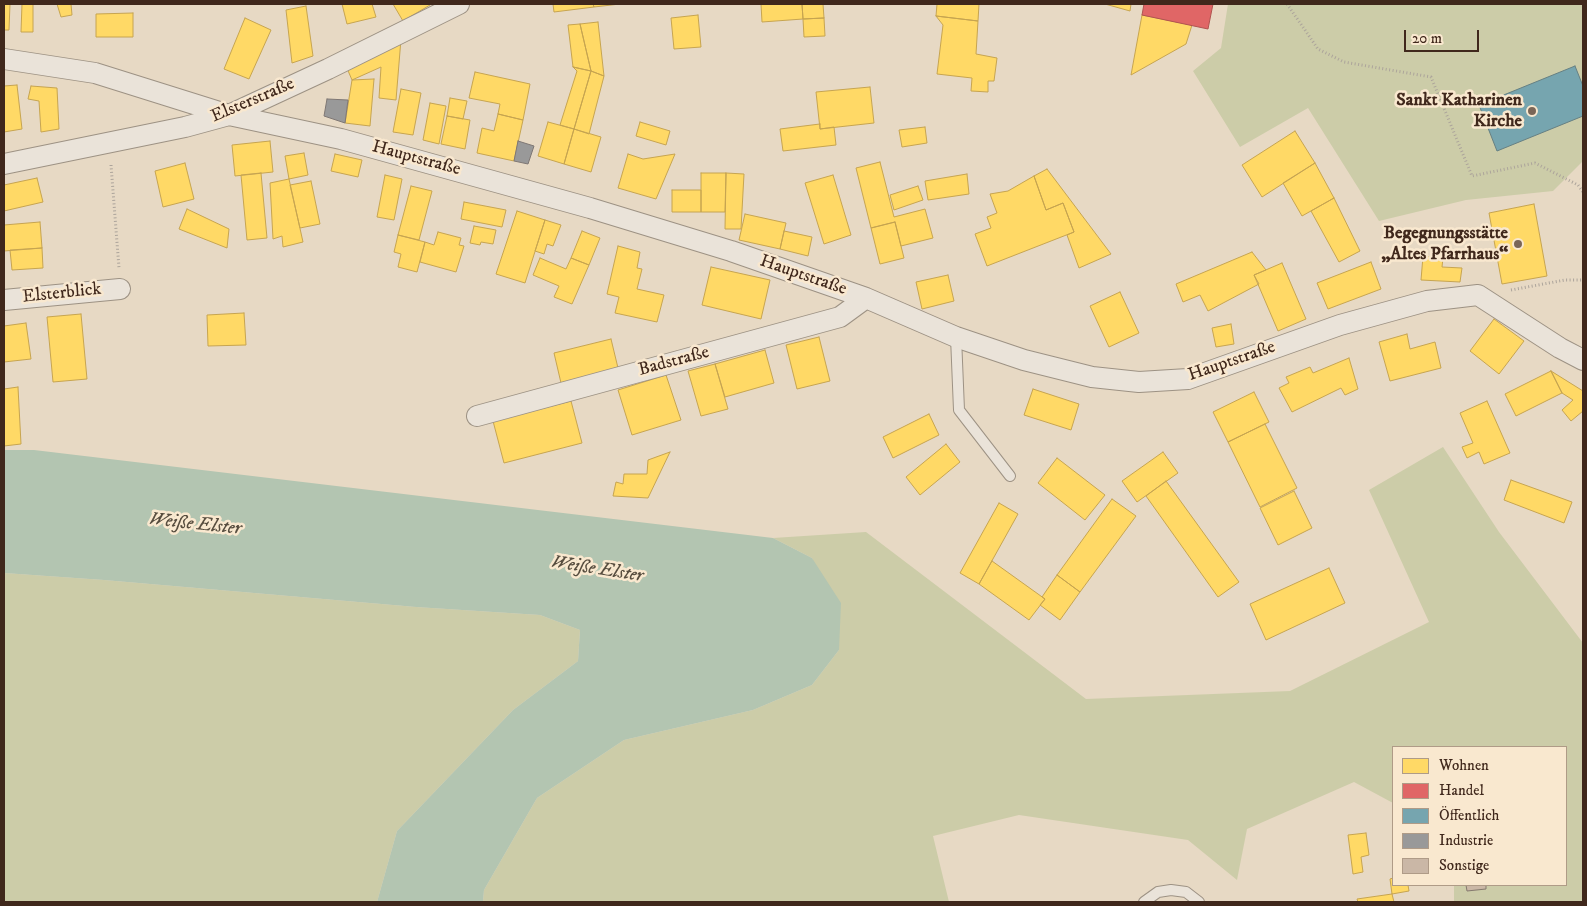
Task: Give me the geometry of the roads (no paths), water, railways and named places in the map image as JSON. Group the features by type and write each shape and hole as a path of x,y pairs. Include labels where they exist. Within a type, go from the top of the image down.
{"street":[{"name":"Elsterstraße","path":"4,164 185,127 229,115 328,69 459,4"},
{"name":"Hauptstraße","path":"4,59 95,73 229,115 341,138 590,208 731,251 866,298 956,337 1024,360 1092,377 1139,382 1188,379 1340,325 1427,301 1478,295 1560,348 1583,360"},
{"name":"Elsterblick","path":"4,300 120,289"},
{"name":"Badstraße","path":"477,416 840,317 866,298"}],"lane":[{"path":"956,337 959,410 1010,476"},
{"path":"1144,902 1158,892 1171,890 1186,892 1199,902"}],"water":[{"name":"Weiße Elster","path":"4,450 34,450 773,538 812,558 841,603 839,650 812,685 753,710 624,740 537,798 484,890 483,902 377,902 397,831 513,710 578,661 580,630 540,615 416,607 4,573"}],"place":[{"name":"Sankt Katharinen Kirche","path":"1532,111"},
{"name":"Begegnungsstätte „Altes Pfarrhaus“","path":"1518,244"}]}
